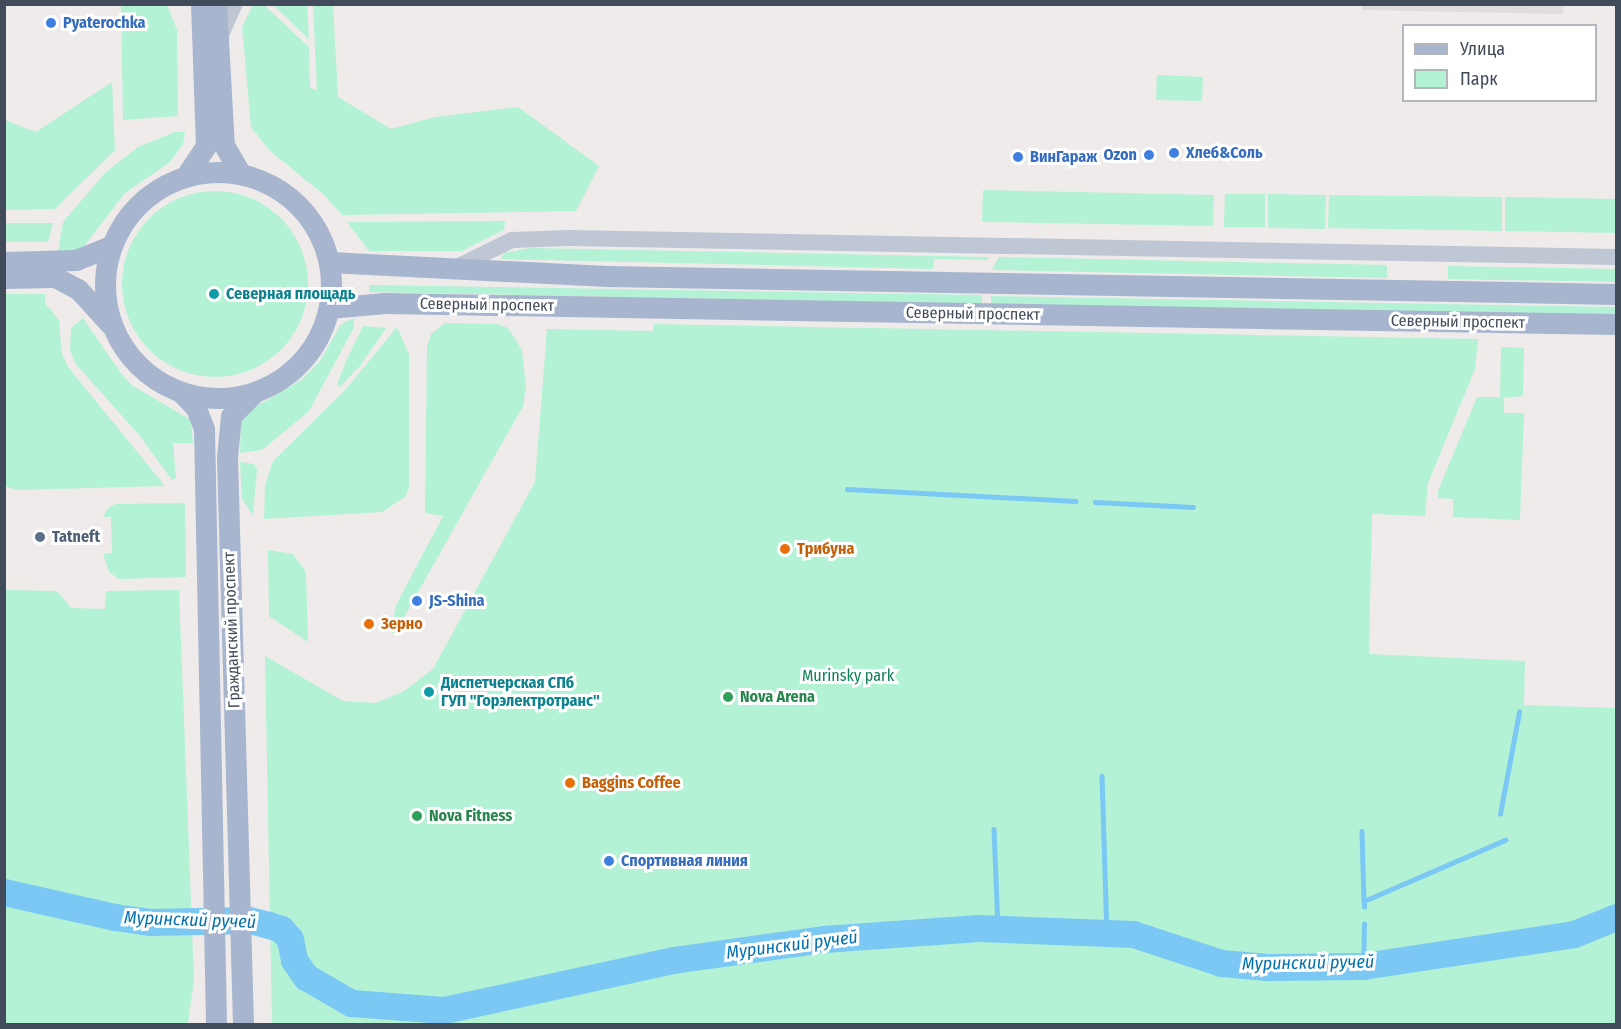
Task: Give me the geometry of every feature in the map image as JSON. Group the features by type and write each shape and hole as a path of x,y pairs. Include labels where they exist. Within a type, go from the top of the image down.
{"main road":[{"path":"216,4 220,37 224,145 241,174"},
{"path":"185,177 206,146 198,10"},
{"path":"4,278 55,277 78,289 112,325 139,367 182,393 231,398 255,393 281,380 303,360 320,336 329,308 329,262 318,231 298,205 272,185 241,174 203,173 185,177 138,205 111,246 104,289 112,325"},
{"path":"4,262 76,260 111,246"},
{"name":"Северный проспект","path":"329,262 459,266 619,276 1617,294"},
{"name":"Северный проспект","path":"329,308 386,303 1617,324"},
{"name":"Гражданский проспект","path":"182,393 196,408 204,429 216,1024"},
{"name":"Гражданский проспект","path":"243,1024 227,457 231,416 255,393"}],"street":[{"path":"220,37 235,4"},
{"path":"459,266 512,240 529,239 1617,256"}],"shaded area":[{"path":"1564,4 1563,14 1362,10 1362,5"}],"green space":[{"path":"121,5 166,5 169,10 177,30 178,116 123,120"},
{"path":"253,5 264,5 309,47 310,88 317,90 313,6 333,5 338,97 391,129 435,117 518,107 599,166 576,211 342,215 323,194 269,150 251,127 242,27"},
{"path":"273,5 307,5 309,39"},
{"path":"1157,75 1203,77 1202,101 1156,100"},
{"path":"112,82 115,150 55,209 5,210 5,120 36,132"},
{"path":"175,132 185,132 183,144 170,162 125,193 85,245 76,251 58,252 63,222 105,173 138,147"},
{"path":"983,190 1214,195 1213,226 982,222"},
{"path":"215,191 250,198 281,218 301,249 308,284 301,319 281,350 250,370 215,377 180,370 149,350 129,319 122,284 129,249 149,218 180,198"},
{"path":"1225,194 1265,194 1265,227 1224,227"},
{"path":"1268,194 1326,195 1325,229 1268,228"},
{"path":"1329,195 1502,197 1502,231 1328,228"},
{"path":"1505,197 1616,199 1616,233 1505,231"},
{"path":"505,221 504,230 462,251 369,251 347,222"},
{"path":"5,223 53,223 48,242 5,242"},
{"path":"530,248 989,257 987,260 934,259 933,269 501,259 504,253"},
{"path":"999,257 1387,265 1387,278 992,270"},
{"path":"1448,266 1616,269 1616,282 1448,279"},
{"path":"369,285 982,295 982,304 369,292"},
{"path":"4,294 45,294 45,303 59,320 62,354 68,367 165,486 17,490 5,486"},
{"path":"991,296 1616,307 1616,315 991,304"},
{"path":"83,318 120,372 133,386 191,420 193,443 173,443 176,478 172,480 139,435 75,363 70,350 71,328"},
{"path":"354,318 354,327 309,411 262,450 240,453 241,419 248,411 300,381 320,361 341,324"},
{"path":"445,323 497,324 508,328 522,350 526,389 523,406 395,633 391,632 396,605 443,516 425,513 427,347 431,334"},
{"name":"Murinsky park","path":"654,324 1478,339 1475,369 1428,483 1425,516 1372,514 1369,654 1525,661 1524,705 1616,708 1616,1024 272,1024 265,656 343,701 376,703 404,691 433,669 535,482 547,329 653,331"},
{"path":"363,326 386,328 360,366 340,387 337,384"},
{"path":"397,327 409,354 409,488 405,497 382,512 264,519 265,485 273,461 347,388"},
{"path":"1501,347 1524,348 1523,396 1504,398 1504,413 1524,413 1520,520 1453,517 1453,499 1438,498 1438,491 1477,397 1500,397"},
{"path":"240,462 254,464 257,469 253,515 242,499"},
{"path":"185,503 186,577 119,579 109,572 103,554 112,553 111,517 103,517 107,509 115,504"},
{"path":"268,550 293,554 306,572 308,642 269,616"},
{"path":"5,590 57,591 71,608 105,609 106,591 179,590 194,979 188,1024 5,1024"}],"waterway":[{"path":"847,489 1076,501"},
{"path":"1095,502 1193,507"},
{"path":"1500,814 1519,712"},
{"path":"1102,776 1107,933"},
{"path":"994,829 998,929"},
{"path":"1362,831 1364,901"},
{"path":"1364,907 1364,901 1505,840"},
{"name":"Муринский ручей","path":"4,892 115,917 151,922 249,920 269,925 281,929 290,939 294,960 306,977 351,1003 444,1010 673,960 824,939 979,928 1133,934 1221,963 1267,967 1363,966 1574,934 1616,917"},
{"path":"1363,966 1364,924"}],"place":[{"name":"Pyaterochka","path":"51,23"},
{"name":"Хлеб&Соль","path":"1174,153"},
{"name":"Ozon","path":"1149,155"},
{"name":"ВинГараж","path":"1018,157"},
{"name":"Северная площадь","path":"214,294"},
{"name":"Tatneft","path":"40,537"},
{"name":"Трибуна","path":"785,549"},
{"name":"JS-Shina","path":"417,601"},
{"name":"Зерно","path":"369,624"},
{"name":"Диспетчерская СПб ГУП \"Горэлектротранс\"","path":"429,692"},
{"name":"Nova Arena","path":"728,697"},
{"name":"Baggins Coffee","path":"570,783"},
{"name":"Nova Fitness","path":"417,816"},
{"name":"Спортивная линия","path":"609,861"}]}
